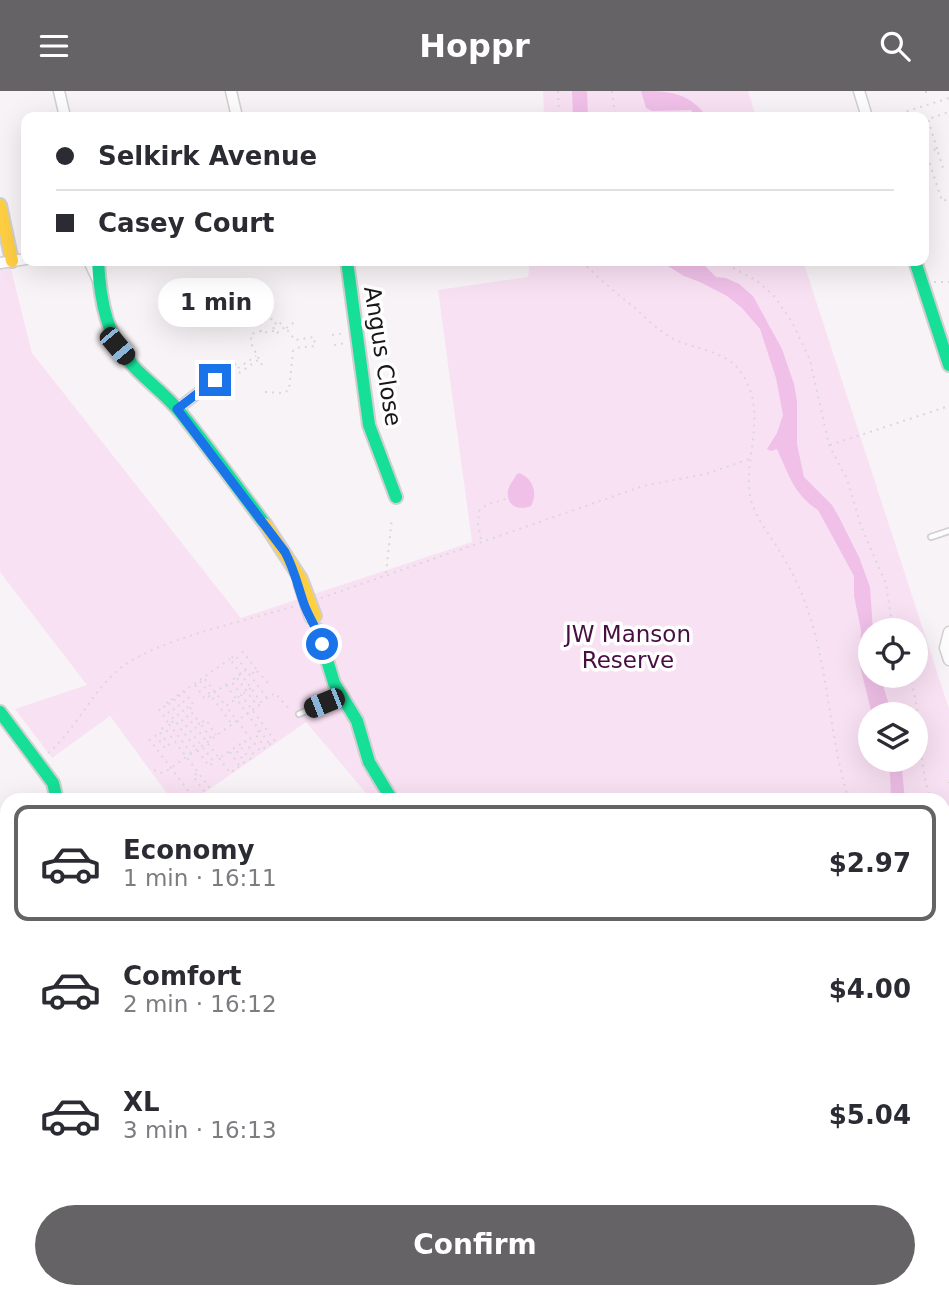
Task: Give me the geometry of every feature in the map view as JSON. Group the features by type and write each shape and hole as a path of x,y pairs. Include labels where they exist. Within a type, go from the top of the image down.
{"street":[{"path":"59,91 64,112"},
{"path":"231,91 236,112"},
{"path":"859,91 865,112"},
{"path":"0,205 6,262"},
{"path":"91,266 98,282"},
{"path":"97,266 108,327 117,346 177,409 277,541 297,574 334,683 361,729 369,762 387,793"},
{"name":"Angus Close","path":"347,266 369,425 396,497"},
{"path":"917,266 949,365"},
{"path":"177,409 215,380"},
{"path":"949,632 945,648 949,660"},
{"path":"0,712 53,783 55,793"}],"lane":[{"path":"931,537 949,531"},
{"path":"299,713 341,696"}],"path":[{"path":"558,91 559,112"},
{"path":"612,91 614,112"},
{"path":"904,112 949,98"},
{"path":"929,119 949,112"},
{"path":"929,122 943,168"},
{"path":"929,151 937,149"},
{"path":"929,164 942,201 949,199"},
{"path":"587,266 602,282 664,333 721,356 740,370 746,381 754,408 750,493 753,506 787,563 811,621 847,793"},
{"path":"729,266 765,287 784,308 813,368 829,445 847,479 861,526 886,584 891,618"},
{"path":"933,282 949,282"},
{"path":"261,331 260,322 272,319 276,324"},
{"path":"265,392 283,393 289,390 292,358 296,348 315,346 314,337 295,340 279,321 272,326 275,331"},
{"path":"266,365 262,365 251,343 251,334 261,331 276,333 296,321"},
{"path":"332,335 346,333"},
{"path":"334,345 347,343"},
{"path":"240,361 230,371 257,355"},
{"path":"292,358 296,359"},
{"path":"233,377 259,359"},
{"path":"829,445 949,406"},
{"path":"36,759 51,751 112,676 129,662 196,635 307,602 643,485 706,474 752,458"},
{"path":"481,540 479,511 486,505 509,498"},
{"path":"386,574 392,518"},
{"path":"242,651 269,684"},
{"path":"168,702 214,762 209,766 163,705 235,655 267,698"},
{"path":"230,659 261,702"},
{"path":"194,684 205,699 246,670"},
{"path":"250,675 257,670"},
{"path":"204,677 260,751 275,741 231,681"},
{"path":"236,677 258,707"},
{"path":"199,680 233,725"},
{"path":"226,685 270,744"},
{"path":"226,706 251,688"},
{"path":"913,688 918,702 921,761 930,793"},
{"path":"184,691 194,706 190,709"},
{"path":"154,770 161,773 171,768 263,704 261,702 274,691 292,712 307,710"},
{"path":"178,695 212,739"},
{"path":"174,698 230,773 245,762 234,748"},
{"path":"159,709 191,753"},
{"path":"169,724 174,720"},
{"path":"195,727 206,720 217,736"},
{"path":"155,735 164,748 169,745 159,731 164,727 209,787 204,791 193,776 198,773"},
{"path":"260,730 254,734 265,748"},
{"path":"149,739 190,793"},
{"path":"219,758 244,741 254,755 250,759 239,745"},
{"path":"229,751 240,766"}],"green space":[{"path":"543,91 748,91 754,112 544,112"},
{"name":"JW Manson Reserve","path":"10,265 32,353 241,618 472,542 438,290 528,277 529,266 805,266 919,618 858,618 858,688 928,688 928,645 949,709 949,793 366,793 306,722 204,793 167,793 110,716 52,758 15,709 87,685 0,572 0,267"}],"shaded area":[{"path":"572,91 587,91 588,112 573,112"},
{"path":"641,91 678,95 693,102 703,112 652,111 646,108"},
{"path":"668,266 705,266 716,277 739,284 753,296 782,349 797,401 797,444 804,477 832,505 859,557 870,587 872,618 859,618 854,596 854,576 818,510 803,498 793,483 777,449 767,449 777,433 783,415 776,378 760,329 742,308 727,296"},
{"path":"519,473 528,478 533,487 531,506 517,507 509,500 509,486"},
{"path":"866,688 884,688 888,702 869,702"},
{"path":"890,772 902,772 904,793 891,793"}],"traffic: fast":[{"path":"98,266 103,306 119,346 137,370 180,412 265,524"},
{"path":"348,266 369,425 396,497"},
{"path":"917,266 949,365"},
{"path":"318,630 334,683 357,721 369,762 388,793"},
{"path":"0,712 53,783 55,793"}],"traffic: slow":[{"path":"0,205 12,261"},
{"path":"265,524 301,579 315,616"}],"route":[{"path":"215,380 177,409 285,552 297,574 308,615 318,630 322,644"}]}
